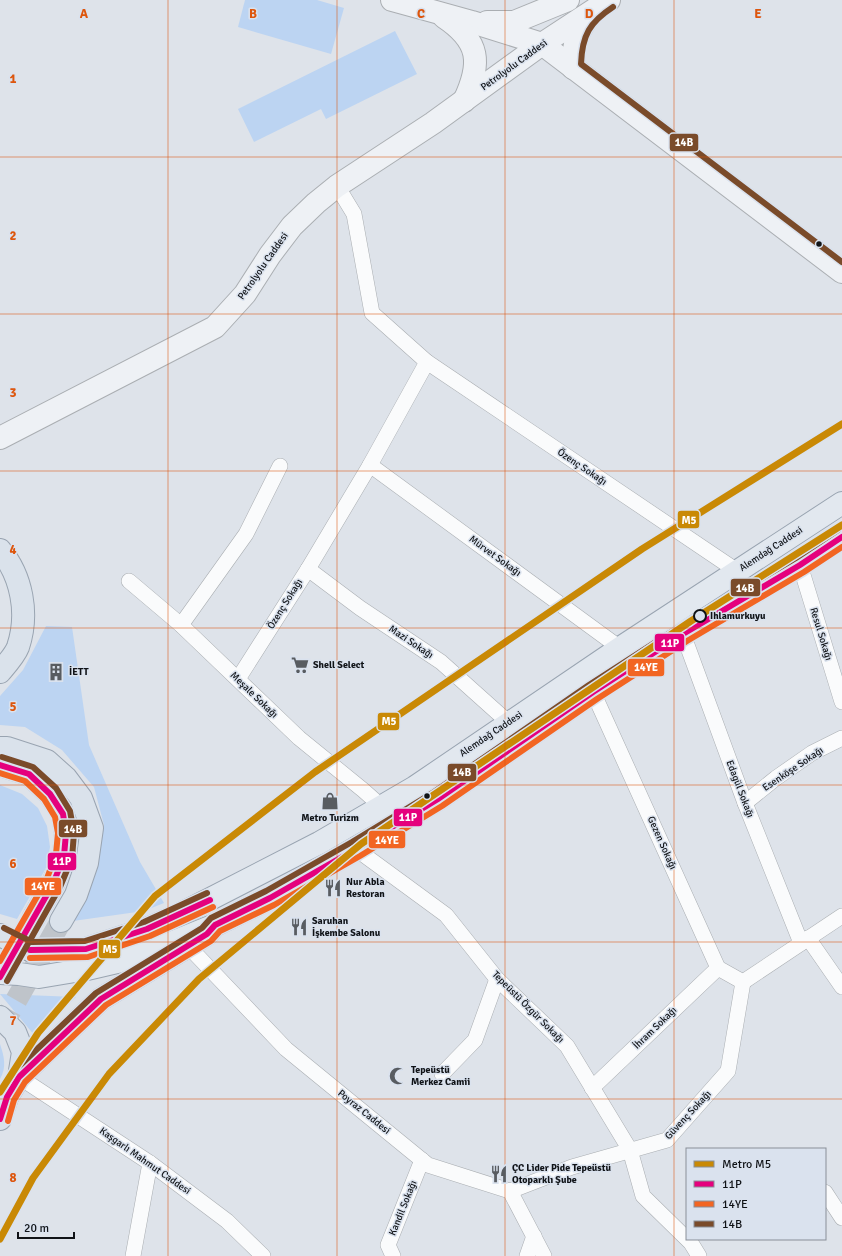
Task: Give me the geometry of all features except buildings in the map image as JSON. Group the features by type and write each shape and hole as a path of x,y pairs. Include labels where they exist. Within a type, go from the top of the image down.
{"highway":[{"path":"0,550 14,572 22,597 23,622 17,648 0,672"},
{"path":"0,748 7,748 47,761 66,778 81,798 92,828 88,863 76,895 61,921"},
{"path":"0,765 29,774 50,794 64,814 66,833 64,856 53,884 33,919"},
{"path":"0,1119 7,1097 19,1077 101,999 207,934 215,925"},
{"path":"0,935 30,950"},
{"path":"0,946 30,950"},
{"path":"0,1017 14,1032 23,1052 19,1077"}],"main road":[{"path":"392,0 472,22 542,44 842,272"},
{"path":"472,22 514,22 568,0"},
{"path":"542,44 548,28 557,13 572,0"},
{"name":"Petrolyolu Caddesi","path":"0,438 216,327 246,294 270,256 292,226 316,203 337,186 464,101 577,20 591,13 609,0"},
{"path":"438,13 460,30 469,40 474,50 476,64 474,78 464,101"},
{"path":"573,68 573,52 578,31 591,13"},
{"name":"Alemdağ Caddesi","path":"30,950 86,949 153,926 179,916 312,847 415,786 508,722 842,503"},
{"path":"0,973 39,977 87,969 151,951 215,925 270,898 356,849 438,799 593,692 682,634 800,565 842,537"}],"street":[{"name":"Özenç Sokağı","path":"337,186 354,214 372,313 428,362 737,571"},
{"name":"Özenç Sokağı","path":"238,679 308,569 370,465 428,362"},
{"name":"Mürvet Sokağı","path":"370,465 620,648"},
{"path":"181,625 246,534 280,466"},
{"name":"Resul Sokağı","path":"800,565 842,702"},
{"name":"Mazi Sokağı","path":"308,569 360,608 441,662 508,722"},
{"name":"Meşale Sokağı","path":"129,581 181,625 299,738 363,790 380,806"},
{"name":"Edagül Sokağı","path":"682,634 745,803 804,941 842,987"},
{"name":"Gezen Sokağı","path":"593,692 718,968"},
{"name":"Esenköşe Sokağı","path":"745,803 776,778 812,753 842,738"},
{"name":"Tepeüstü Özgür Sokağı","path":"356,849 446,915 497,979 567,1046 630,1150 643,1196 686,1238"},
{"path":"718,968 743,982 842,916"},
{"name":"Poyraz Caddesi","path":"188,946 286,1049 428,1165 510,1192"},
{"name":"İhram Sokağı","path":"592,1088 718,968"},
{"path":"442,1074 475,1040 497,979"},
{"name":"Güvenç Sokağı","path":"510,1192 572,1167 667,1140 728,1071 743,982"},
{"name":"Kaşgarlı Mahmut Caddesi","path":"19,1077 150,1163 227,1221 263,1256"},
{"name":"Kandil Sokağı","path":"393,1256 388,1245 422,1160"},
{"path":"134,1256 150,1163"},
{"path":"510,1192 544,1256"},
{"path":"826,1194 842,1218"},
{"path":"527,1256 534,1236"},
{"name":"Tepeüstü Özgür Sokağı","path":"688,1240 699,1256"}],"shaded area":[{"path":"245,0 317,0 344,8 331,54 238,27"},
{"path":"395,31 417,74 326,119 321,109 254,142 238,109"},
{"path":"46,626 72,627 89,745 140,862 164,903 144,911 73,921 96,869 104,825 94,787 62,750 25,727 0,725 0,696 23,670"},
{"path":"0,785 22,794 38,808 47,826 50,847 46,868 17,919 0,914"},
{"path":"0,994 76,997 35,1036"},
{"path":"0,1044 4,1057 4,1070 0,1079"}],"tunnel":[{"path":"0,977 33,919"},
{"path":"0,1029 61,921"}],"metro line":[{"name":"M5","path":"0,1092 38,1033 155,896 315,772 642,549 842,424"},
{"name":"M5","path":"0,1239 33,1178 109,1074 199,979 361,844 691,621 842,525"}],"transit line":[{"name":"14B","path":"613,7 598,18 589,30 583,45 581,64 842,262"},
{"name":"14B","path":"0,1093 13,1072 96,993 202,928 211,918 266,891 352,842 434,792 589,685 679,627 796,558 838,530"},
{"name":"11P","path":"0,1119 7,1097 19,1077 101,999 207,934 215,925 270,898 356,849 438,799 593,692 683,634 800,565 842,537"},
{"name":"14YE","path":"8,1121 14,1100 25,1082 106,1005 211,941 220,931 274,905 360,856 442,806 597,699 687,641 804,572 842,547"},
{"name":"14B","path":"2,757 33,767 56,788 70,811 74,833 72,858 60,887 7,981"},
{"name":"11P","path":"0,765 29,774 50,794 63,814 66,833 64,856 53,884 0,977"},
{"name":"14YE","path":"0,773 25,781 44,799 55,817 58,833 56,854 46,881 0,961"},
{"name":"14B","path":"4,928 32,942 85,941 144,922 207,893"},
{"name":"11P","path":"30,950 86,949 147,929 210,900"},
{"name":"14YE","path":"30,958 88,957 150,936 213,907"}],"place":[{"name":"Ihlamurkuyu","path":"700,616"},
{"name":"Shell Select","path":"300,665"},
{"name":"İETT","path":"56,672"},
{"name":"Metro Turizm","path":"330,801"},
{"name":"Nur Abla Restoran","path":"333,888"},
{"name":"Saruhan İşkembe Salonu","path":"299,927"},
{"name":"Tepeüstü Merkez Camii","path":"398,1076"},
{"name":"ÇC Lider Pide Tepeüstü Otoparklı Şube","path":"499,1174"}]}
